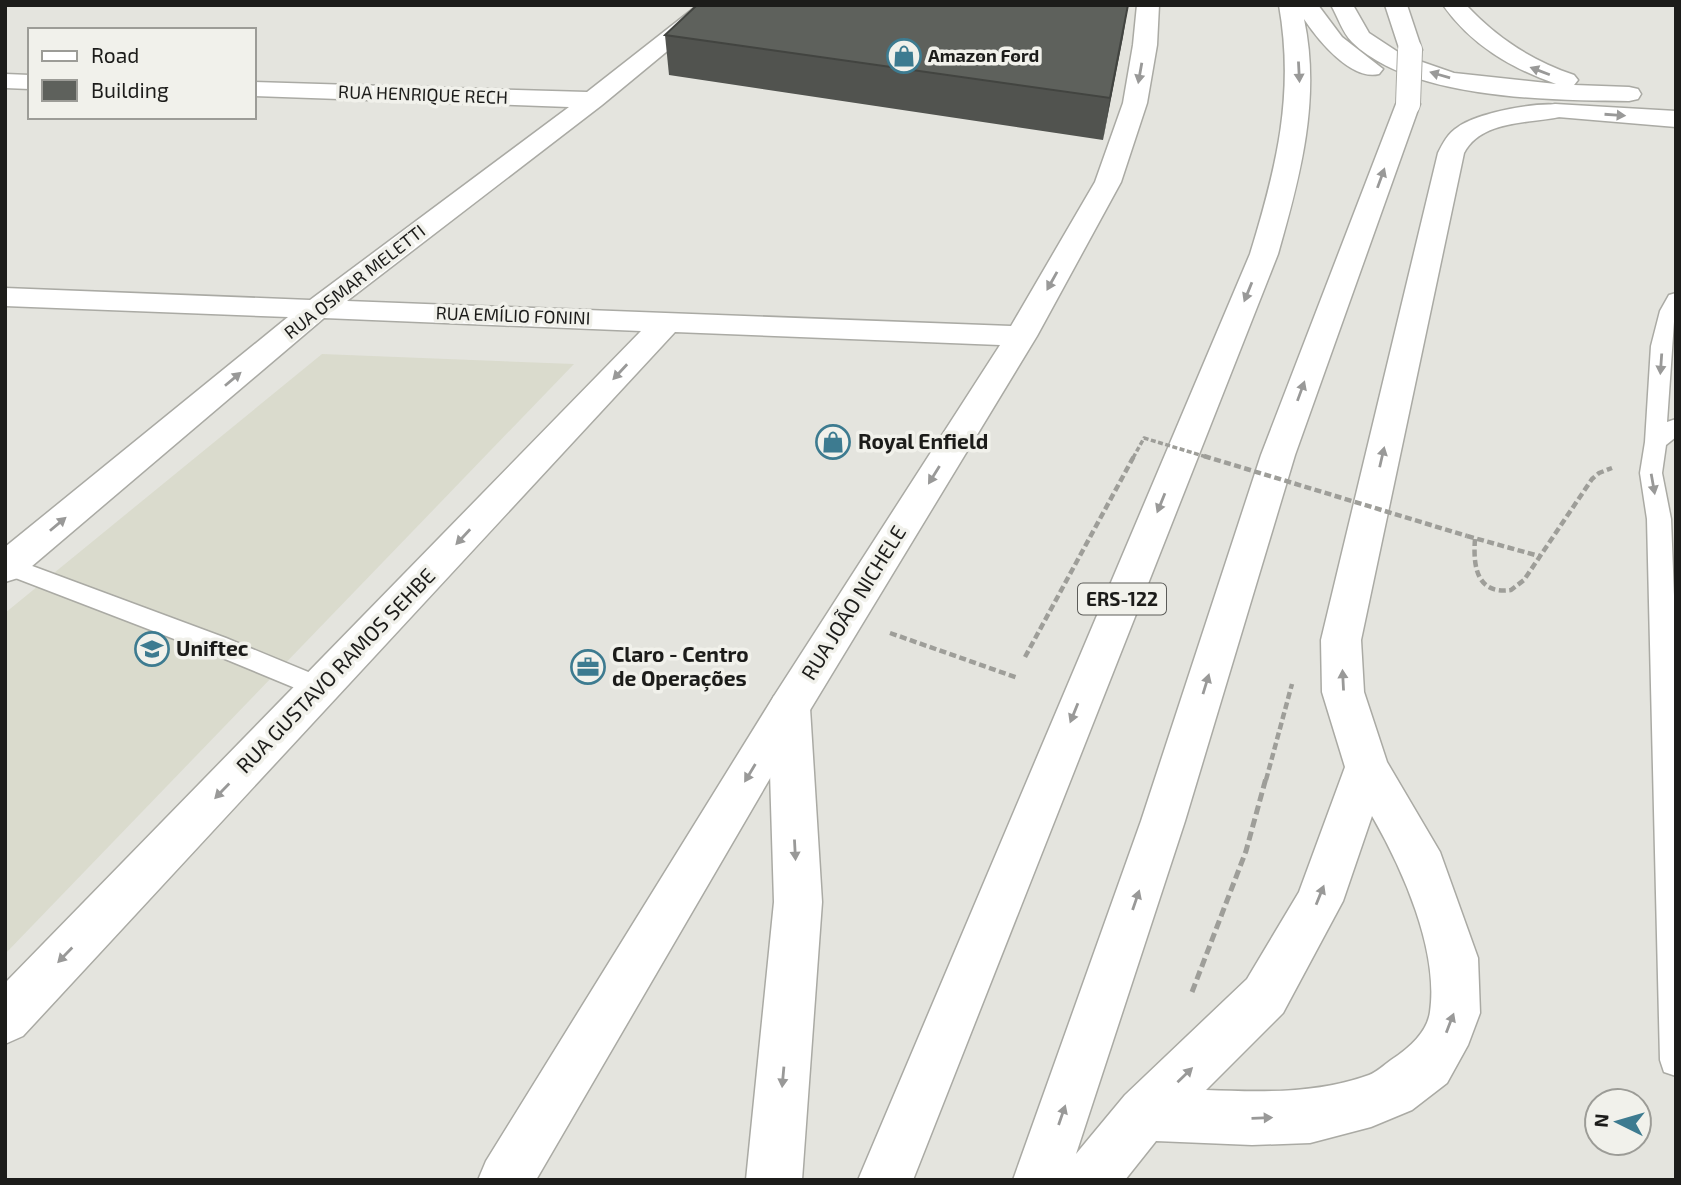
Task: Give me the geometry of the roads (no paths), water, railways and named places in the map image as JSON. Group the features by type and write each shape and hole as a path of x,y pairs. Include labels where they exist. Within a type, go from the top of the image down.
{"main road":[{"name":"RUA OSMAR MELETTI","path":"7,567 317,309 593,100 712,5"},
{"name":"RUA JOÃO NICHELE","path":"505,1180 789,708 1021,336 1108,182 1135,103 1145,45 1148,5"},
{"name":"ERS-122","path":"885,1180 1264,254 1284,187 1297,127 1300,81 1296,31 1290,5"},
{"path":"1307,5 1315,22 1354,60 1383,76 1438,94 1555,111 1676,119"},
{"path":"1342,5 1358,36 1382,55 1439,76 1476,84 1549,92 1676,96"},
{"path":"1040,1180 1163,821 1278,455 1408,104 1410,50 1396,5"},
{"path":"1454,5 1494,47 1513,60 1568,81 1629,94"},
{"path":"5,81 28,82"},
{"name":"RUA HENRIQUE RECH","path":"256,89 593,100"},
{"path":"1144,1114 1252,1118 1310,1116 1371,1101 1393,1091 1430,1066 1442,1045 1455,1013 1454,958 1417,852 1367,767 1343,692 1341,640 1451,153 1461,137 1478,127 1509,118 1555,111"},
{"name":"RUA EMÍLIO FONINI","path":"5,297 1021,336"},
{"name":"RUA GUSTAVO RAMOS SEHBE","path":"5,1018 667,322"},
{"path":"774,1180 798,902 789,708"},
{"path":"1090,1180 1144,1114 1265,996 1319,901 1367,767"}],"lane":[{"path":"1676,299 1667,310 1662,346 1666,434 1651,473 1659,519 1676,1060"},
{"path":"7,567 217,645 321,688"}],"place":[{"name":"Amazon Ford","path":"904,56"},
{"name":"Royal Enfield","path":"833,442"},
{"name":"Uniftec","path":"152,649"},
{"name":"Claro - Centro de Operações","path":"588,667"}]}
